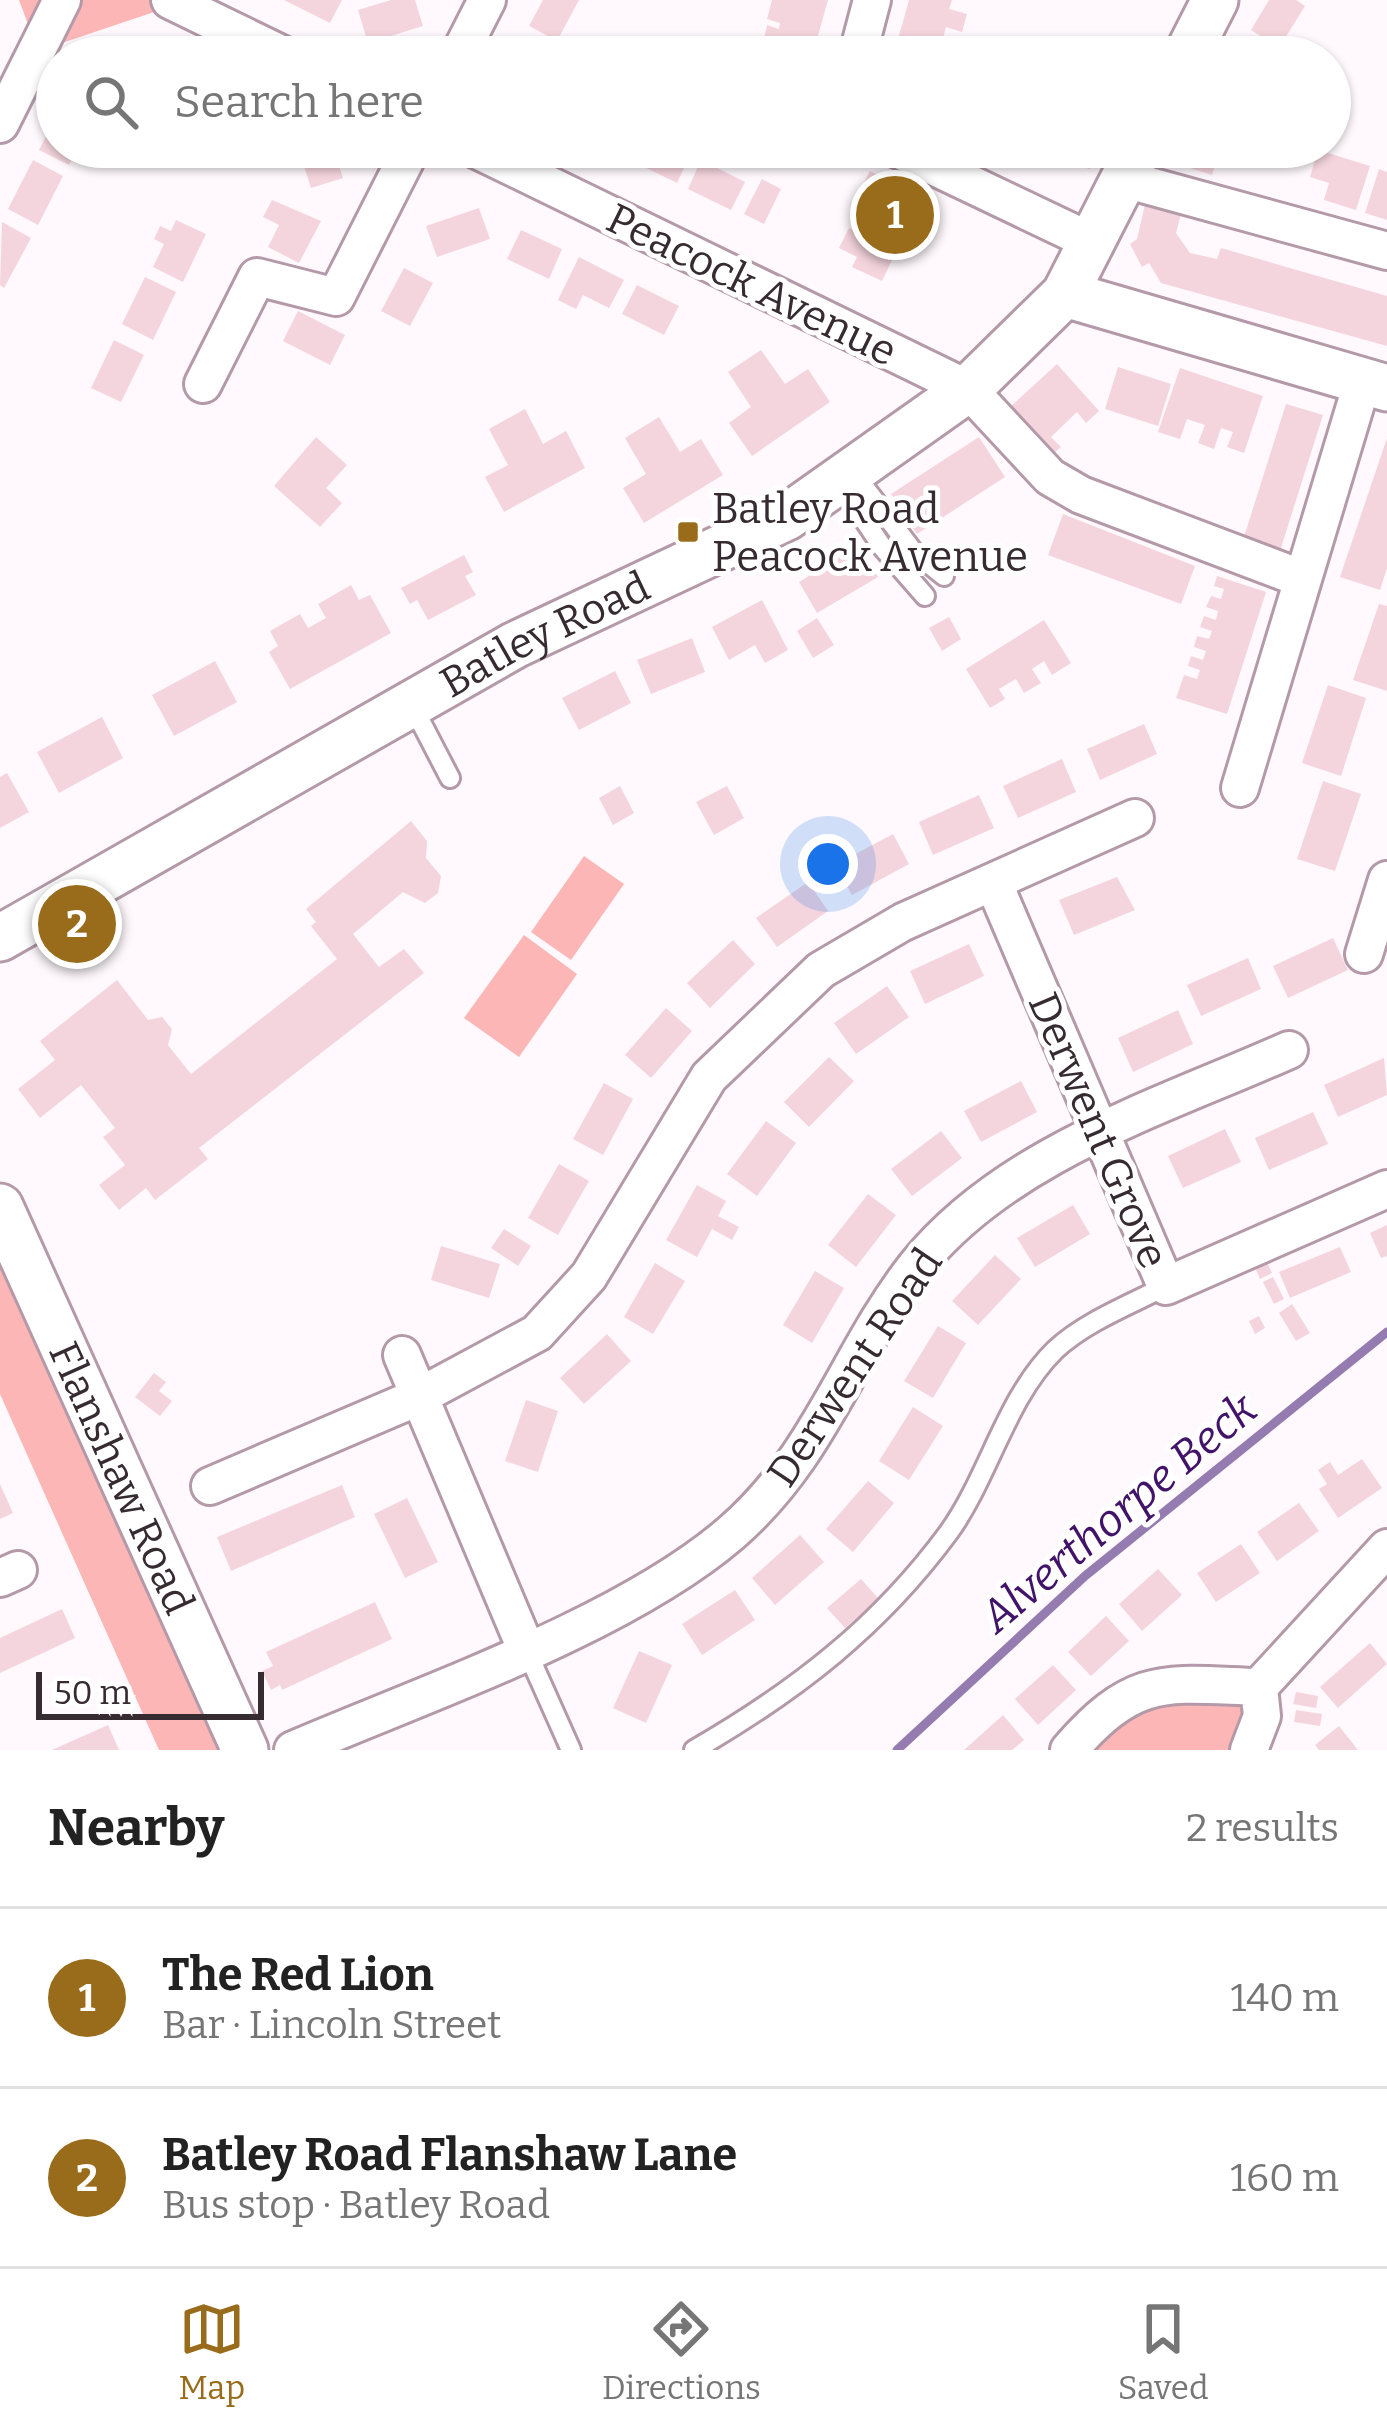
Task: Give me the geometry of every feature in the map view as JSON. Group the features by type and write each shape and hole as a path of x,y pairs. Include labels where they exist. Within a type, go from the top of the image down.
{"street":[{"path":"44,36 62,0"},
{"path":"170,0 244,36"},
{"path":"469,36 487,0"},
{"path":"863,36 872,0"},
{"path":"1197,36 1215,0"},
{"path":"0,124 36,52"},
{"path":"202,384 257,277 336,297 401,168"},
{"name":"Peacock Avenue","path":"515,168 968,388"},
{"path":"937,168 1093,242"},
{"name":"Batley Road","path":"0,938 515,645 787,518 968,388 1064,294 1130,168"},
{"path":"1146,168 1387,251"},
{"path":"1064,294 1375,384 1303,579 1240,788"},
{"path":"968,388 1050,478 1081,495 1303,579"},
{"path":"210,1486 504,1355 565,1306 590,1276 680,1118 757,1026 821,970 904,922 1135,818"},
{"path":"1364,954 1387,880"},
{"name":"Derwent Grove","path":"994,884 1166,1286 1387,1190"},
{"name":"Derwent Road","path":"293,1750 526,1649 669,1578 734,1531 777,1488 823,1426 913,1270 954,1222 1010,1181 1100,1134 1288,1049"},
{"name":"Flanshaw Road","path":"0,1207 245,1750"},
{"path":"402,1355 526,1649"},
{"path":"1249,1750 1262,1716 1259,1687 1387,1548"},
{"path":"1069,1750 1132,1693 1161,1683 1259,1687"}],"lane":[{"path":"845,476 913,551 944,575"},
{"path":"845,476 883,548 925,596"},
{"path":"411,703 450,778"},
{"path":"694,1750 796,1688 868,1628 952,1527 1043,1363 1076,1334 1166,1286"},
{"path":"526,1649 571,1750"}],"shaded area":[{"path":"19,0 177,0 178,4 83,36 36,36 36,46"},
{"path":"584,856 624,884 571,960 531,932"},
{"path":"524,935 577,974 519,1057 464,1018"},
{"path":"0,1207 245,1750 159,1750 0,1394"},
{"path":"1259,1687 1249,1750 1069,1750 1132,1693"}],"building":[{"path":"284,0 342,0 330,23"},
{"path":"391,0 415,0 423,26 391,36 366,36 358,10"},
{"path":"543,0 579,0 560,36 548,36 529,26"},
{"path":"772,0 828,0 818,36 765,36 767,25 779,29 780,23 767,19"},
{"path":"909,0 952,0 949,9 967,14 962,32 946,27 944,36 899,36"},
{"path":"1269,0 1296,0 1305,6 1286,36 1260,36 1251,30"},
{"path":"33,160 36,168 63,176 38,225 8,209"},
{"path":"1351,160 1370,166 1356,210 1324,200 1329,183 1310,177 1313,168 1351,168"},
{"path":"305,168 340,168 343,178 311,188"},
{"path":"646,168 684,168 677,183"},
{"path":"697,168 717,168 745,182 731,210 688,189"},
{"path":"1379,169 1387,172 1387,220 1365,213"},
{"path":"888,170 926,189 882,281 852,267 857,257 839,248 849,228 866,237 884,201 860,190 870,171 884,178"},
{"path":"762,179 781,189 764,224 744,214"},
{"path":"272,200 321,221 299,263 268,247 279,225 263,217"},
{"path":"1146,200 1182,210 1176,233 1190,253 1217,259 1221,248 1387,296 1387,346 1161,283 1149,263 1142,267 1130,244 1137,239"},
{"path":"479,208 490,239 437,257 426,226"},
{"path":"176,220 206,234 183,282 153,267 164,244 154,239 160,226 171,231"},
{"path":"2,222 31,238 4,288 0,285"},
{"path":"521,230 562,249 549,279 507,259"},
{"path":"579,257 624,280 609,308 583,295 576,309 558,300"},
{"path":"404,268 433,283 410,326 381,311"},
{"path":"145,277 176,292 153,340 122,324"},
{"path":"637,285 679,306 664,335 622,314"},
{"path":"298,311 345,335 330,365 283,341"},
{"path":"114,340 144,355 121,402 91,388"},
{"path":"761,350 785,384 808,369 830,402 752,456 729,423 751,407 728,372"},
{"path":"1057,364 1099,411 1086,423 1077,412 1051,437 1061,447 1052,455 1009,408"},
{"path":"1118,367 1171,384 1158,426 1105,409"},
{"path":"1180,368 1263,396 1244,453 1227,447 1233,432 1221,428 1214,449 1198,443 1205,425 1187,419 1180,439 1158,432"},
{"path":"1286,404 1323,415 1280,551 1243,540"},
{"path":"525,409 543,444 566,431 585,468 504,512 485,477 508,465 489,429"},
{"path":"659,417 680,452 701,439 723,475 644,523 623,488 646,474 625,438"},
{"path":"316,437 347,465 326,488 342,503 320,527 274,486"},
{"path":"979,437 1005,477 917,534 891,494"},
{"path":"1387,438 1387,568 1380,590 1340,577"},
{"path":"1063,514 1195,566 1181,604 1048,555"},
{"path":"860,545 878,577 817,613 799,582"},
{"path":"464,555 473,572 465,576 476,595 428,620 417,600 410,604 401,588"},
{"path":"1217,576 1266,592 1227,714 1176,698 1184,675 1197,679 1200,670 1188,666 1191,656 1203,660 1206,651 1194,647 1197,636 1209,639 1212,631 1200,627 1204,616 1216,620 1218,611 1206,607 1211,596 1221,599 1224,589 1214,586"},
{"path":"351,585 359,600 370,595 391,633 290,689 269,652 278,646 270,631 300,614 308,628 326,618 318,604"},
{"path":"762,600 788,650 765,663 755,645 729,660 712,627"},
{"path":"1379,604 1387,606 1387,691 1353,680"},
{"path":"949,617 961,639 942,651 929,628"},
{"path":"817,618 834,645 813,658 797,631"},
{"path":"1044,620 1071,663 1052,675 1044,661 1032,669 1041,683 1024,693 1016,679 999,689 1005,699 990,708 966,669"},
{"path":"692,638 705,672 651,694 637,660"},
{"path":"215,661 237,702 174,736 152,695"},
{"path":"615,671 631,703 579,730 562,698"},
{"path":"1328,685 1366,698 1341,776 1302,763"},
{"path":"102,717 123,758 59,793 37,752"},
{"path":"1144,724 1157,754 1100,780 1087,749"},
{"path":"1062,759 1076,792 1018,818 1003,786"},
{"path":"7,773 29,812 0,828 0,777"},
{"path":"1323,781 1361,794 1335,871 1297,859"},
{"path":"620,786 634,813 613,825 599,798"},
{"path":"727,786 744,818 714,835 696,802"},
{"path":"979,795 994,828 933,855 919,822"},
{"path":"411,821 427,841 426,858 441,876 438,893 425,903 403,892 353,934 379,967 404,949 424,973 199,1148 208,1159 155,1200 146,1188 119,1210 99,1185 125,1165 103,1137 115,1128 81,1085 40,1118 18,1089 55,1060 40,1041 117,980 148,1020 162,1017 172,1029 168,1045 191,1074 337,959 311,926 316,922 306,909"},
{"path":"893,834 909,864 852,895 835,865"},
{"path":"1117,877 1135,910 1074,935 1059,900"},
{"path":"808,882 828,911 777,947 756,918"},
{"path":"1333,938 1348,970 1288,998 1273,966"},
{"path":"733,940 755,964 710,1008 687,983"},
{"path":"969,944 984,976 925,1004 910,971"},
{"path":"1248,958 1261,989 1201,1016 1187,985"},
{"path":"887,986 909,1017 856,1054 834,1023"},
{"path":"666,1008 692,1031 651,1078 625,1055"},
{"path":"1178,1010 1193,1044 1133,1072 1118,1038"},
{"path":"829,1057 854,1081 809,1127 784,1102"},
{"path":"1384,1058 1387,1095 1338,1117 1324,1085"},
{"path":"1021,1081 1037,1112 981,1142 964,1111"},
{"path":"604,1083 633,1099 603,1155 573,1139"},
{"path":"1313,1112 1328,1144 1269,1170 1255,1138"},
{"path":"766,1121 796,1143 757,1196 727,1174"},
{"path":"1225,1129 1241,1162 1183,1188 1168,1156"},
{"path":"941,1131 962,1158 912,1196 891,1169"},
{"path":"559,1164 589,1181 558,1235 528,1218"},
{"path":"697,1185 726,1201 718,1216 739,1227 732,1240 712,1229 697,1257 666,1240"},
{"path":"868,1194 896,1215 856,1267 828,1245"},
{"path":"1073,1205 1090,1234 1035,1267 1017,1238"},
{"path":"1387,1225 1387,1256 1381,1258 1370,1233"},
{"path":"504,1229 531,1246 518,1266 491,1248"},
{"path":"441,1246 500,1264 489,1298 431,1280"},
{"path":"1340,1247 1351,1272 1290,1298 1279,1272"},
{"path":"995,1255 1021,1279 978,1325 952,1301"},
{"path":"1266,1260 1272,1273 1260,1279 1254,1265"},
{"path":"655,1263 685,1281 653,1334 624,1317"},
{"path":"815,1271 844,1288 812,1343 783,1325"},
{"path":"1273,1277 1284,1299 1274,1304 1263,1282"},
{"path":"1292,1304 1310,1333 1296,1341 1279,1313"},
{"path":"1259,1316 1265,1328 1255,1334 1249,1321"},
{"path":"938,1326 966,1343 933,1398 904,1381"},
{"path":"607,1334 631,1361 584,1404 560,1378"},
{"path":"154,1373 166,1382 159,1391 172,1401 160,1416 135,1397"},
{"path":"526,1400 558,1411 538,1472 505,1461"},
{"path":"913,1407 943,1426 909,1480 879,1461"},
{"path":"1362,1459 1382,1488 1338,1518 1319,1489 1327,1484 1318,1470 1330,1462 1338,1475"},
{"path":"868,1481 894,1503 853,1552 826,1529"},
{"path":"0,1484 13,1513 0,1519"},
{"path":"342,1485 355,1517 231,1571 217,1537"},
{"path":"407,1498 438,1562 405,1578 374,1514"},
{"path":"1299,1503 1319,1531 1277,1561 1257,1532"},
{"path":"800,1535 824,1562 775,1605 752,1578"},
{"path":"1241,1544 1260,1573 1216,1602 1197,1573"},
{"path":"1158,1569 1182,1595 1142,1631 1119,1604"},
{"path":"861,1579 879,1599 845,1628 827,1608"},
{"path":"735,1590 755,1620 702,1655 682,1624"},
{"path":"375,1602 392,1639 282,1690 280,1685 271,1690 262,1671 273,1666 266,1652"},
{"path":"62,1609 75,1638 0,1673 0,1638"},
{"path":"1106,1616 1129,1641 1091,1676 1068,1652"},
{"path":"1370,1643 1387,1664 1338,1708 1320,1687"},
{"path":"639,1651 672,1665 646,1723 613,1708"},
{"path":"1053,1665 1076,1690 1038,1725 1015,1699"},
{"path":"1296,1692 1318,1696 1316,1708 1293,1704"},
{"path":"1296,1710 1322,1714 1320,1726 1294,1722"},
{"path":"1003,1715 1024,1740 1012,1750 964,1750"},
{"path":"108,1725 119,1750 52,1750 81,1737"},
{"path":"1339,1726 1358,1750 1319,1750 1315,1745"}],"waterway":[{"name":"Alverthorpe Beck","path":"897,1750 1085,1576 1387,1332"}],"place":[{"name":"The Red Lion","path":"895,215"},
{"name":"Batley Road Peacock Avenue","path":"688,532"},
{"name":"Batley Road Flanshaw Lane","path":"77,924"}]}
